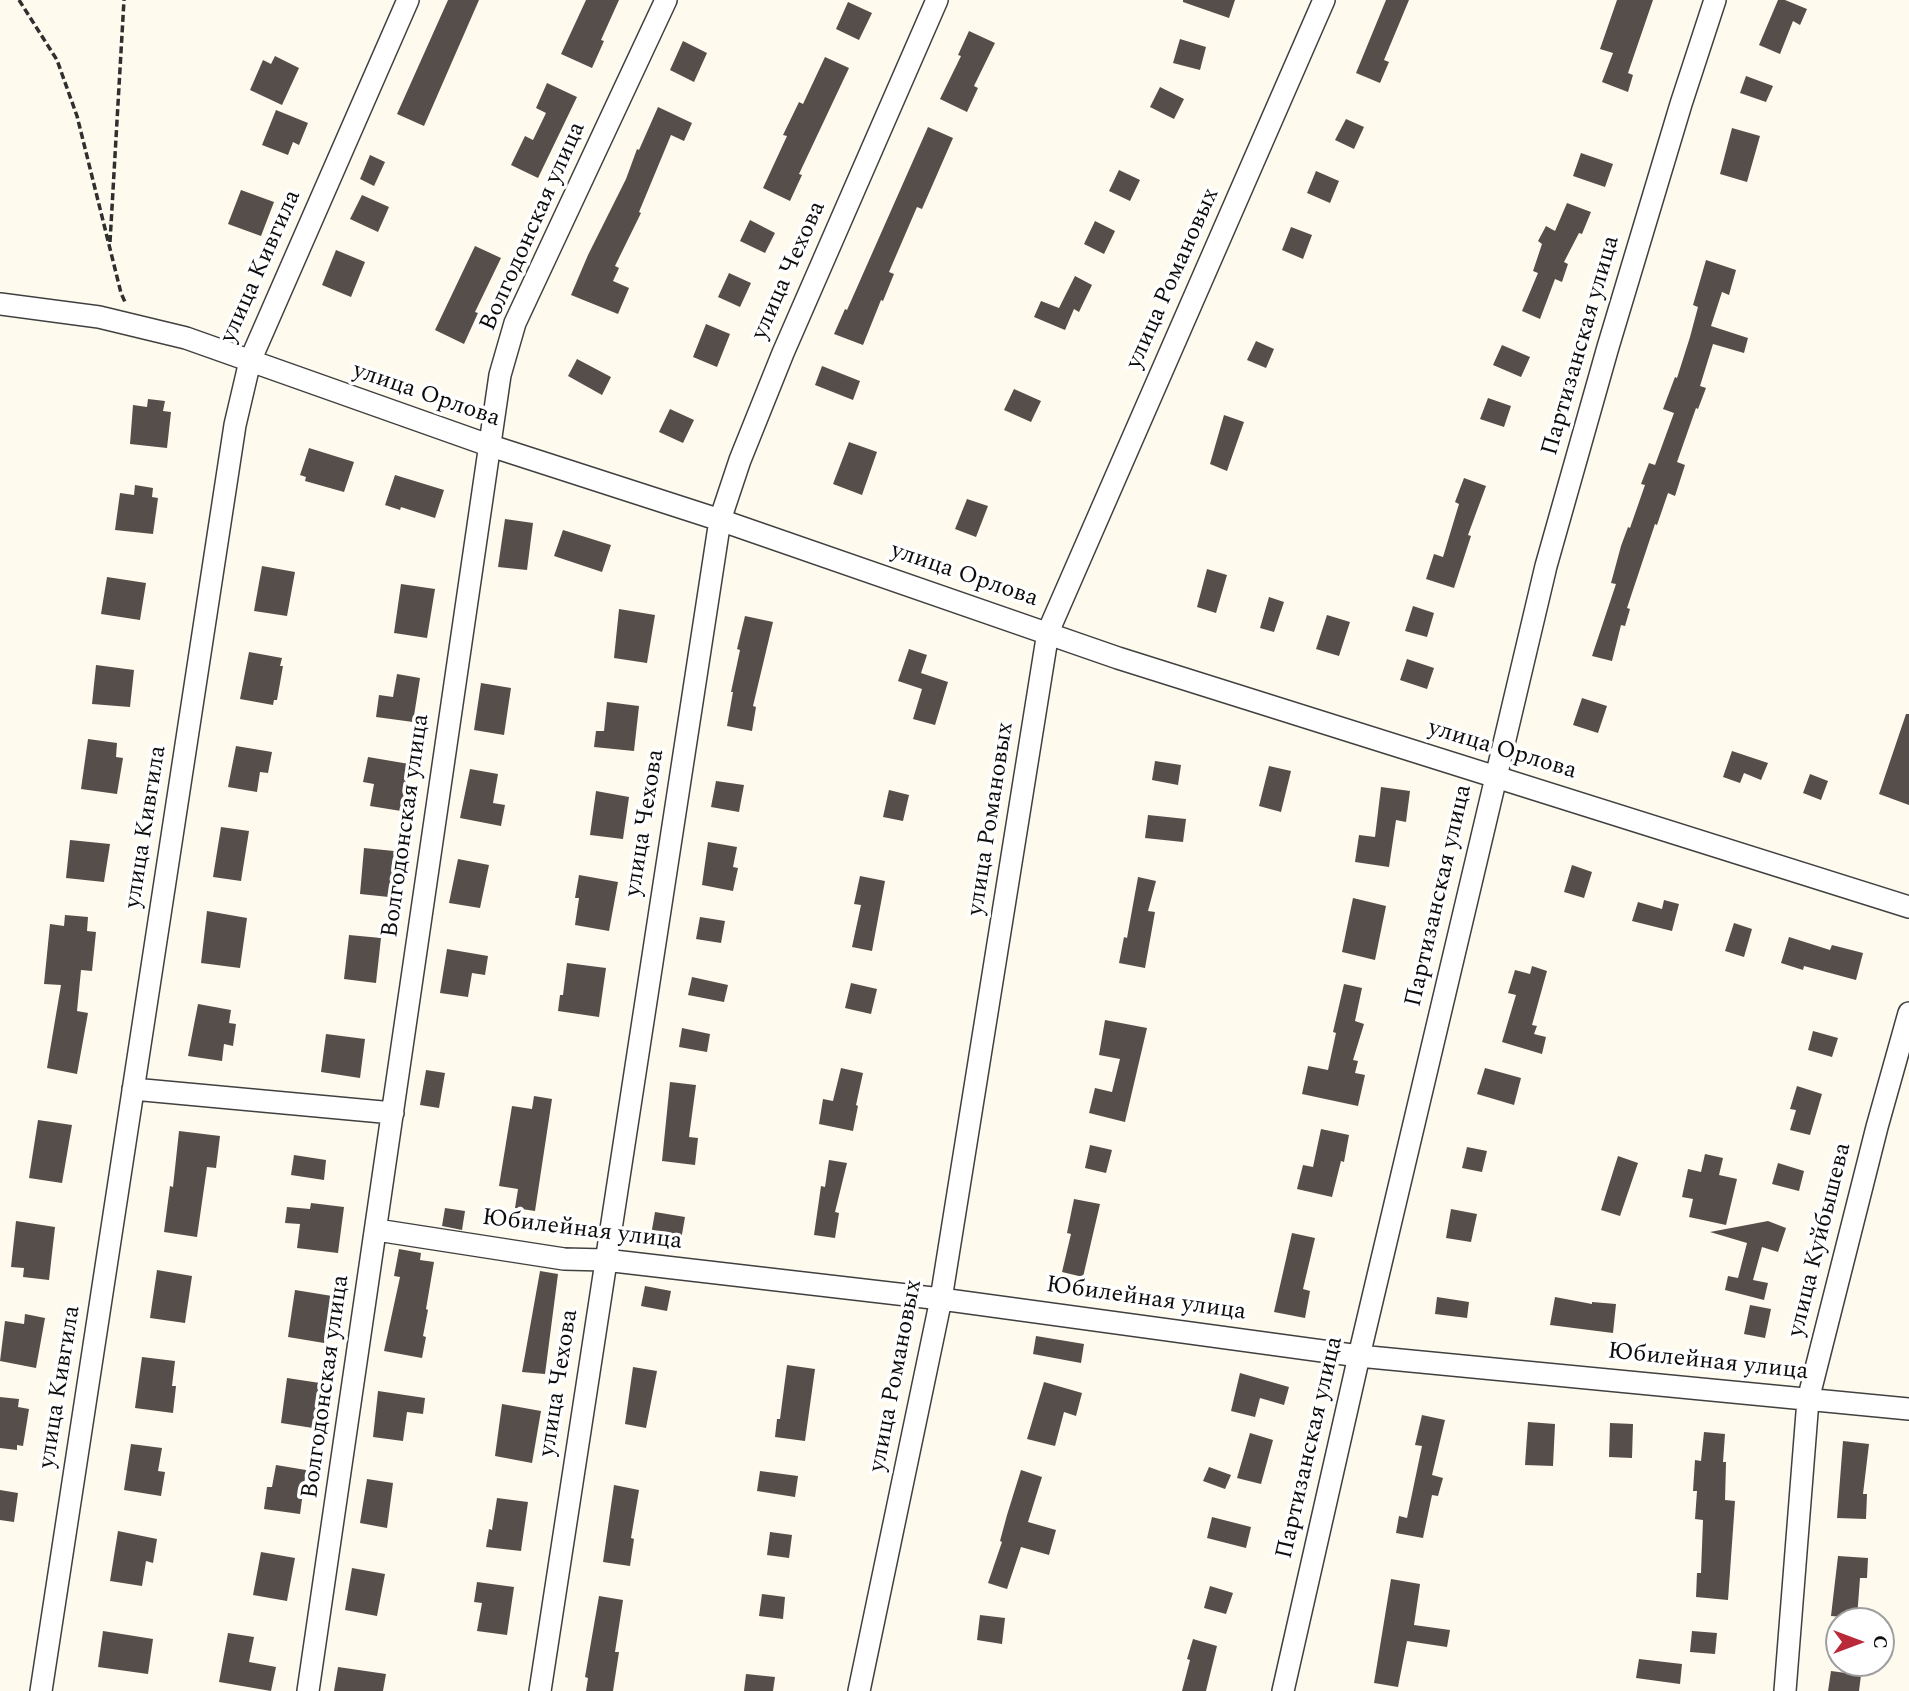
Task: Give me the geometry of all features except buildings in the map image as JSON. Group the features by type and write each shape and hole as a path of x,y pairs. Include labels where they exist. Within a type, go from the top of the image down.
{"street":[{"name":"улица Кивгила","path":"41,1691 235,425 250,361 408,0"},
{"name":"Волгодонская улица","path":"308,1691 500,375 515,323 666,0"},
{"name":"улица Чехова","path":"540,1691 720,520 740,460 783,353 937,0"},
{"name":"улица Романовых","path":"859,1691 941,1299 1048,632 1325,0"},
{"name":"Партизанская улица","path":"1283,1691 1359,1356 1546,566 1604,359 1715,0"},
{"name":"улица Орлова","path":"0,304 99,317 186,338 488,446 720,520 1118,658 1909,907"},
{"name":"улица Куйбышева","path":"1785,1691 1808,1400 1877,1127 1909,1013"},
{"path":"133,1089 393,1113"},
{"name":"Юбилейная улица","path":"377,1230 564,1258 605,1260 941,1299 1359,1356 1909,1409"}],"path":[{"path":"19,0 57,60 77,116 121,293 138,326"},
{"path":"110,246 124,0"}]}
